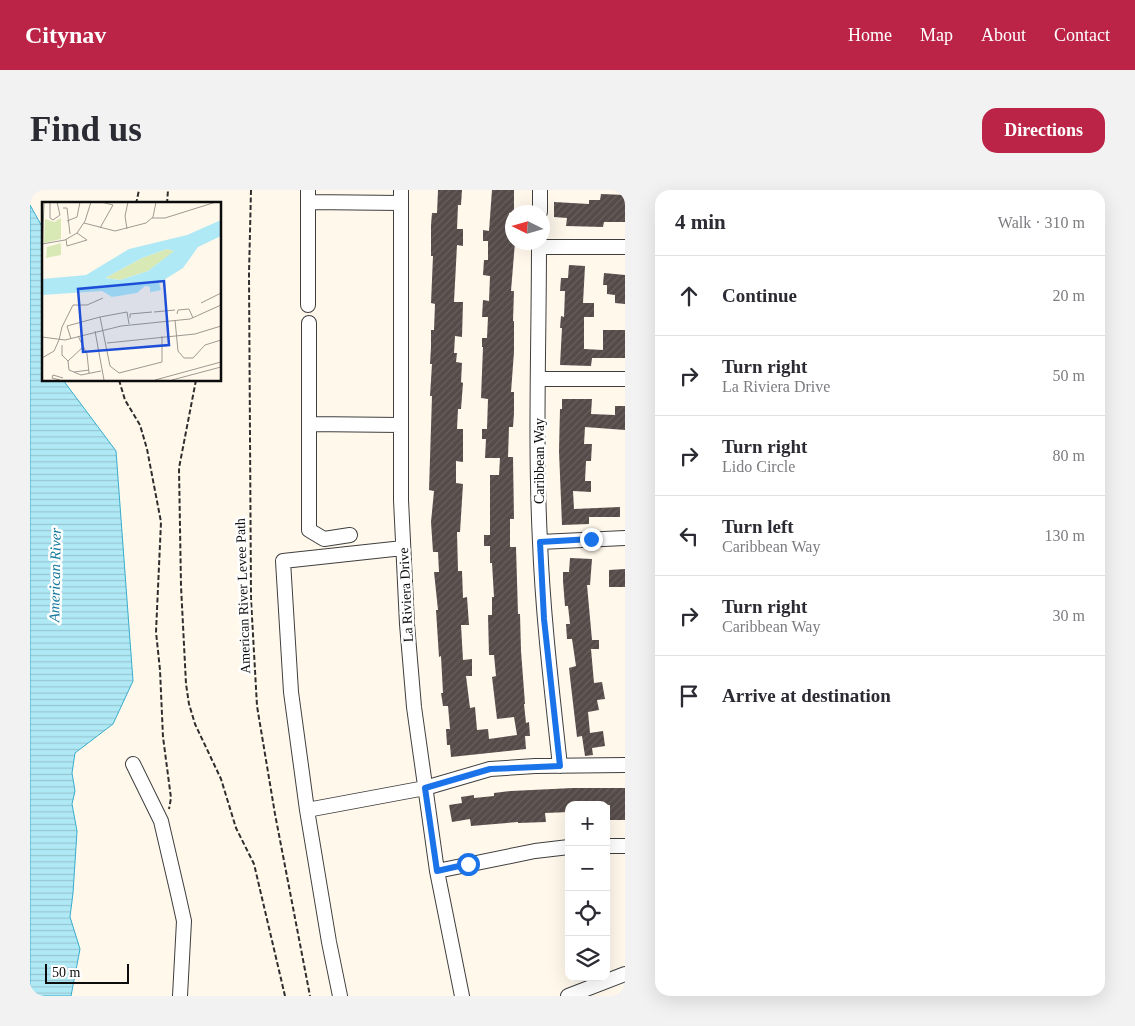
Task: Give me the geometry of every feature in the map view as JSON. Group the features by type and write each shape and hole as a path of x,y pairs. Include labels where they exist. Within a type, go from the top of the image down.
{"street":[{"path":"540,190 540,205"},
{"path":"308,305 308,196 401,196"},
{"name":"La Riviera Drive","path":"401,196 401,425 406,624 414,706 437,871 462,996"},
{"path":"550,245 625,247"},
{"name":"Caribbean Way","path":"540,250 538,379 540,542 544,619 560,766"},
{"path":"308,323 309,530 324,539 350,535"},
{"path":"538,379 625,379"},
{"path":"309,424 401,425"},
{"path":"540,542 625,538"},
{"path":"340,996 307,810 292,692 283,561 403,548"},
{"path":"133,764 161,821 184,921 180,996"},
{"path":"307,810 425,788 490,769 625,764"},
{"path":"610,846 625,846"},
{"path":"437,871 535,851 565,848"},
{"path":"575,995 625,974"}],"path":[{"name":"American River Levee Path","path":"251,190 249,274 250,589 257,706 275,814 310,996"},
{"path":"119,381 125,400 140,426 147,449 161,522 156,632 163,737 171,798 165,836"},
{"path":"196,381 179,468 180,566 186,684 195,724 221,779 236,828 254,864 285,996"}],"water":[{"name":"American River","path":"30,205 42,226 42,381 64,381 116,451 133,681 113,724 75,753 72,773 75,791 72,804 77,831 70,917 80,949 71,996 30,996"}],"building":[{"path":"438,190 462,190 461,205 458,205 457,229 463,229 463,246 457,245 454,302 463,302 462,337 455,336 454,353 457,353 456,362 462,363 461,382 463,383 461,409 458,409 457,429 463,429 463,462 456,461 456,483 463,484 460,532 457,532 458,571 462,571 463,598 467,597 469,625 461,625 463,660 472,659 472,676 466,676 470,708 475,707 477,730 488,729 489,739 517,735 514,717 497,719 492,677 496,676 494,655 489,655 488,615 492,615 492,597 494,597 490,546 484,546 484,535 490,535 490,475 499,475 500,458 485,458 486,439 482,439 482,429 487,429 488,399 481,398 482,338 487,338 488,317 482,317 483,300 489,301 490,276 483,275 484,260 488,260 488,241 483,241 483,230 489,231 492,190 514,190 514,205 505,205 505,250 514,250 511,291 514,291 514,352 511,392 514,392 514,413 513,427 509,427 508,457 513,457 514,519 510,519 510,547 516,547 524,704 526,723 529,722 530,736 525,736 526,749 451,757 450,745 447,745 446,729 450,729 448,706 443,706 441,693 443,693 441,656 439,657 436,610 438,610 434,572 439,572 438,552 433,552 431,522 434,491 429,490 432,396 430,396 432,364 430,364 431,330 434,330 435,304 431,303 433,256 431,256 431,225 432,213 437,213"},
{"path":"601,194 625,195 625,222 604,222 603,227 566,226 567,218 554,217 554,202 589,204 589,200 600,200"},
{"path":"569,265 585,266 583,303 594,303 594,317 584,317 584,349 603,350 603,330 625,330 625,358 592,358 591,366 560,365 562,328 560,328 561,316 564,317 565,291 560,291 561,278 568,278"},
{"path":"604,273 625,275 625,304 615,303 615,295 607,294 607,285 603,285"},
{"path":"562,399 592,399 591,414 615,415 615,406 625,406 625,430 585,427 584,444 592,444 591,461 586,461 585,481 591,481 591,492 573,491 574,509 620,507 620,517 589,517 589,524 562,525 559,451"},
{"path":"570,558 592,559 590,585 587,585 592,640 599,640 599,649 591,649 594,683 602,682 605,699 597,700 599,710 588,712 590,733 603,731 605,746 592,748 593,755 585,756 582,736 577,737 569,668 576,666 572,639 567,639 566,624 570,624 568,606 565,606 563,581 563,572 569,572"},
{"path":"625,569 625,587 609,587 609,570"},
{"path":"625,788 625,820 610,820 610,801 565,801 565,812 545,813 546,822 471,826 470,819 452,822 449,805 462,803 461,797 474,795 474,798 494,796 494,793"}],"route":[{"path":"468,864 437,871 425,788 490,769 560,766 544,619 540,542 591,539"}]}
